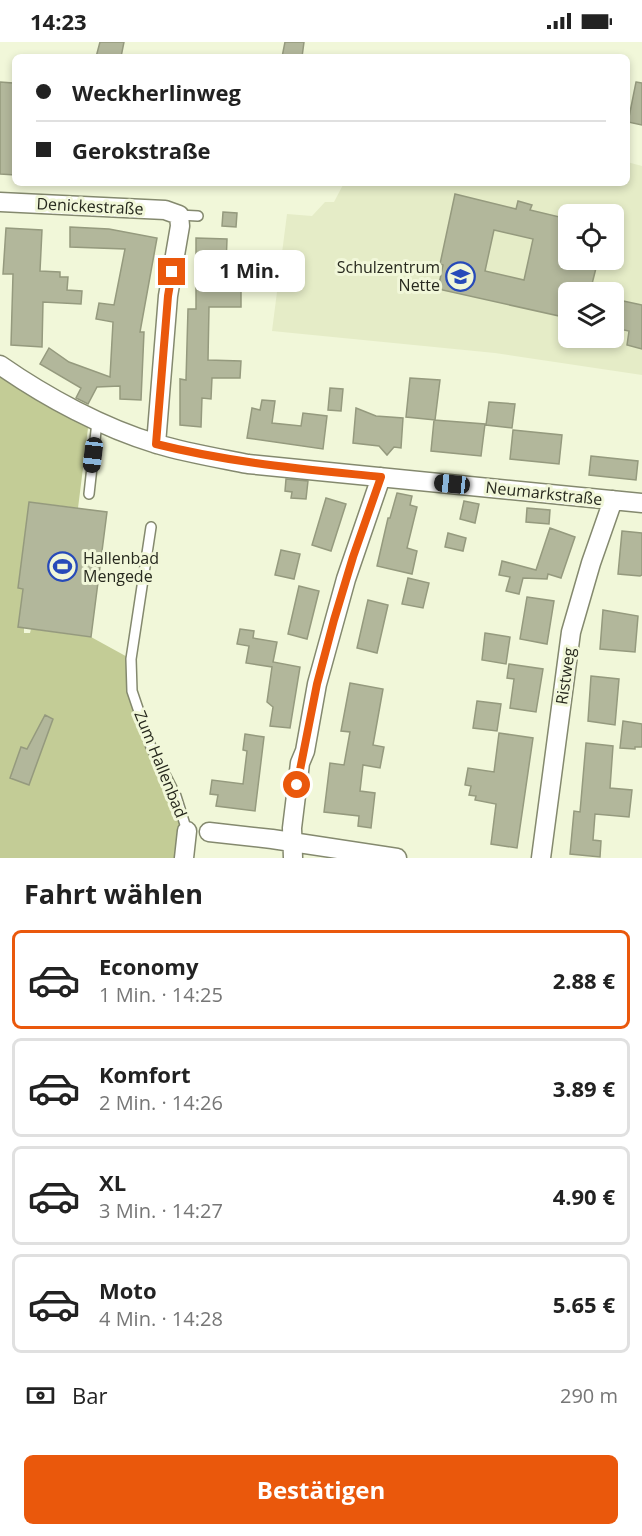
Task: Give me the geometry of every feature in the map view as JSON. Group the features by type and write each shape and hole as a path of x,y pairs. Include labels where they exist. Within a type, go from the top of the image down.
{"street":[{"name":"Denickestraße","path":"0,202 165,210 179,215"},
{"path":"156,444 168,296 180,226 179,215"},
{"name":"Neumarkstraße","path":"0,365 97,422 156,444 197,454 248,464 642,503"},
{"path":"292,850 291,828 300,764 305,752 317,684 346,579 381,477"},
{"name":"Ristweg","path":"541,858 571,632 591,563 613,500"},
{"name":"Zum Hallenbad","path":"184,858 188,831"},
{"path":"209,832 292,850 397,858"}],"lane":[{"path":"179,215 198,216"},
{"path":"88,494 97,422"},
{"name":"Zum Hallenbad","path":"151,526 131,659 132,691 151,747 176,796 188,831"}],"shaded area":[{"name":"Schulzentrum Nette","path":"630,163 642,166 642,375 495,353 272,331 287,214 312,216 325,202 334,202 342,186 630,186"},
{"path":"0,376 89,420 78,508 29,502 18,587 23,589 18,627 24,628 24,633 30,633 31,629 91,637 131,659 132,691 186,830 182,858 0,858"}],"building":[{"path":"100,42 124,42 122,54 97,54"},
{"path":"285,42 304,42 302,54 283,54"},
{"path":"0,82 12,83 12,175 0,174"},
{"path":"636,82 642,83 642,125 630,122"},
{"path":"455,194 516,209 518,201 532,205 530,210 558,217 558,270 596,270 592,282 558,282 558,316 438,289 443,265 440,264","holes":["494,230 533,239 524,280 485,271"]},
{"path":"223,212 237,213 236,227 222,226"},
{"path":"70,227 109,229 157,238 140,332 144,332 141,400 120,399 120,386 97,387 88,404 76,398 81,388 40,364 49,348 69,362 110,377 113,322 96,319 99,303 114,305 125,249 70,247"},
{"path":"6,228 42,230 40,271 60,272 60,277 68,277 67,290 82,291 81,304 43,302 42,347 11,345 13,274 3,274"},
{"path":"196,238 227,239 226,267 231,267 231,290 241,290 241,307 209,307 208,360 241,361 240,378 212,378 211,399 202,398 201,427 180,425 180,379 186,380 188,309 196,309"},
{"path":"624,301 642,305 642,349 627,345 629,331 624,330"},
{"path":"410,378 440,380 435,420 406,417"},
{"path":"330,388 343,389 341,411 328,410"},
{"path":"262,400 275,401 272,423 301,426 303,413 327,416 323,449 247,438 252,408 260,410"},
{"path":"489,402 515,404 512,428 486,425"},
{"path":"356,408 376,416 403,418 401,448 394,447 387,455 379,446 353,443"},
{"path":"434,420 485,424 481,456 431,451"},
{"path":"513,430 562,435 559,464 510,459"},
{"path":"591,456 638,461 636,480 589,475"},
{"path":"286,479 308,481 306,499 291,498 292,492 285,491"},
{"path":"397,493 412,496 410,505 417,507 407,548 417,551 412,574 377,566 388,518 390,518"},
{"path":"326,498 346,504 331,551 312,545"},
{"path":"464,501 479,504 475,523 460,519"},
{"name":"Hallenbad Mengede","path":"29,502 107,512 91,637 18,627 23,589 18,588"},
{"path":"527,508 550,510 549,524 526,522"},
{"path":"550,528 575,537 561,578 548,574 547,579 523,578 519,594 506,591 510,577 499,575 502,561 536,570"},
{"path":"622,531 642,533 642,575 640,576 618,574"},
{"path":"448,533 466,538 463,551 445,547"},
{"path":"281,550 300,554 294,579 275,575"},
{"path":"408,578 429,583 423,608 402,604"},
{"path":"299,586 319,591 307,639 288,634"},
{"path":"527,597 554,601 547,644 520,639"},
{"path":"368,600 388,605 377,653 357,648"},
{"path":"603,610 638,616 635,652 600,649"},
{"path":"240,629 254,631 253,638 277,642 273,662 300,667 290,728 270,726 273,707 267,702 272,667 246,663 249,646 237,644"},
{"path":"485,633 510,637 506,664 482,660"},
{"path":"509,664 543,669 536,712 510,708 514,679 507,678"},
{"path":"591,676 619,679 615,725 588,721"},
{"path":"350,683 383,689 373,745 384,747 380,768 363,765 360,791 375,793 371,828 358,826 359,816 324,812 330,763 344,765 350,732 341,731"},
{"path":"477,701 501,704 497,731 473,728"},
{"path":"45,715 53,719 29,785 10,778 21,747 27,749"},
{"path":"623,721 642,724 642,747 620,748"},
{"path":"499,733 533,738 517,848 491,844 496,804 475,800 476,796 469,795 471,786 465,785 468,768 494,772"},
{"path":"245,734 264,737 255,811 216,806 218,795 210,794 212,780 243,784 247,751 243,750"},
{"path":"586,743 613,746 610,788 632,790 629,817 595,814 593,840 601,841 600,857 570,854 574,811 580,812"}],"place":[{"name":"Schulzentrum Nette","path":"461,276"},
{"name":"Hallenbad Mengede","path":"62,567"}],"route":[{"path":"172,272 156,444 248,464 381,477 334,620 317,684 297,785"}]}
